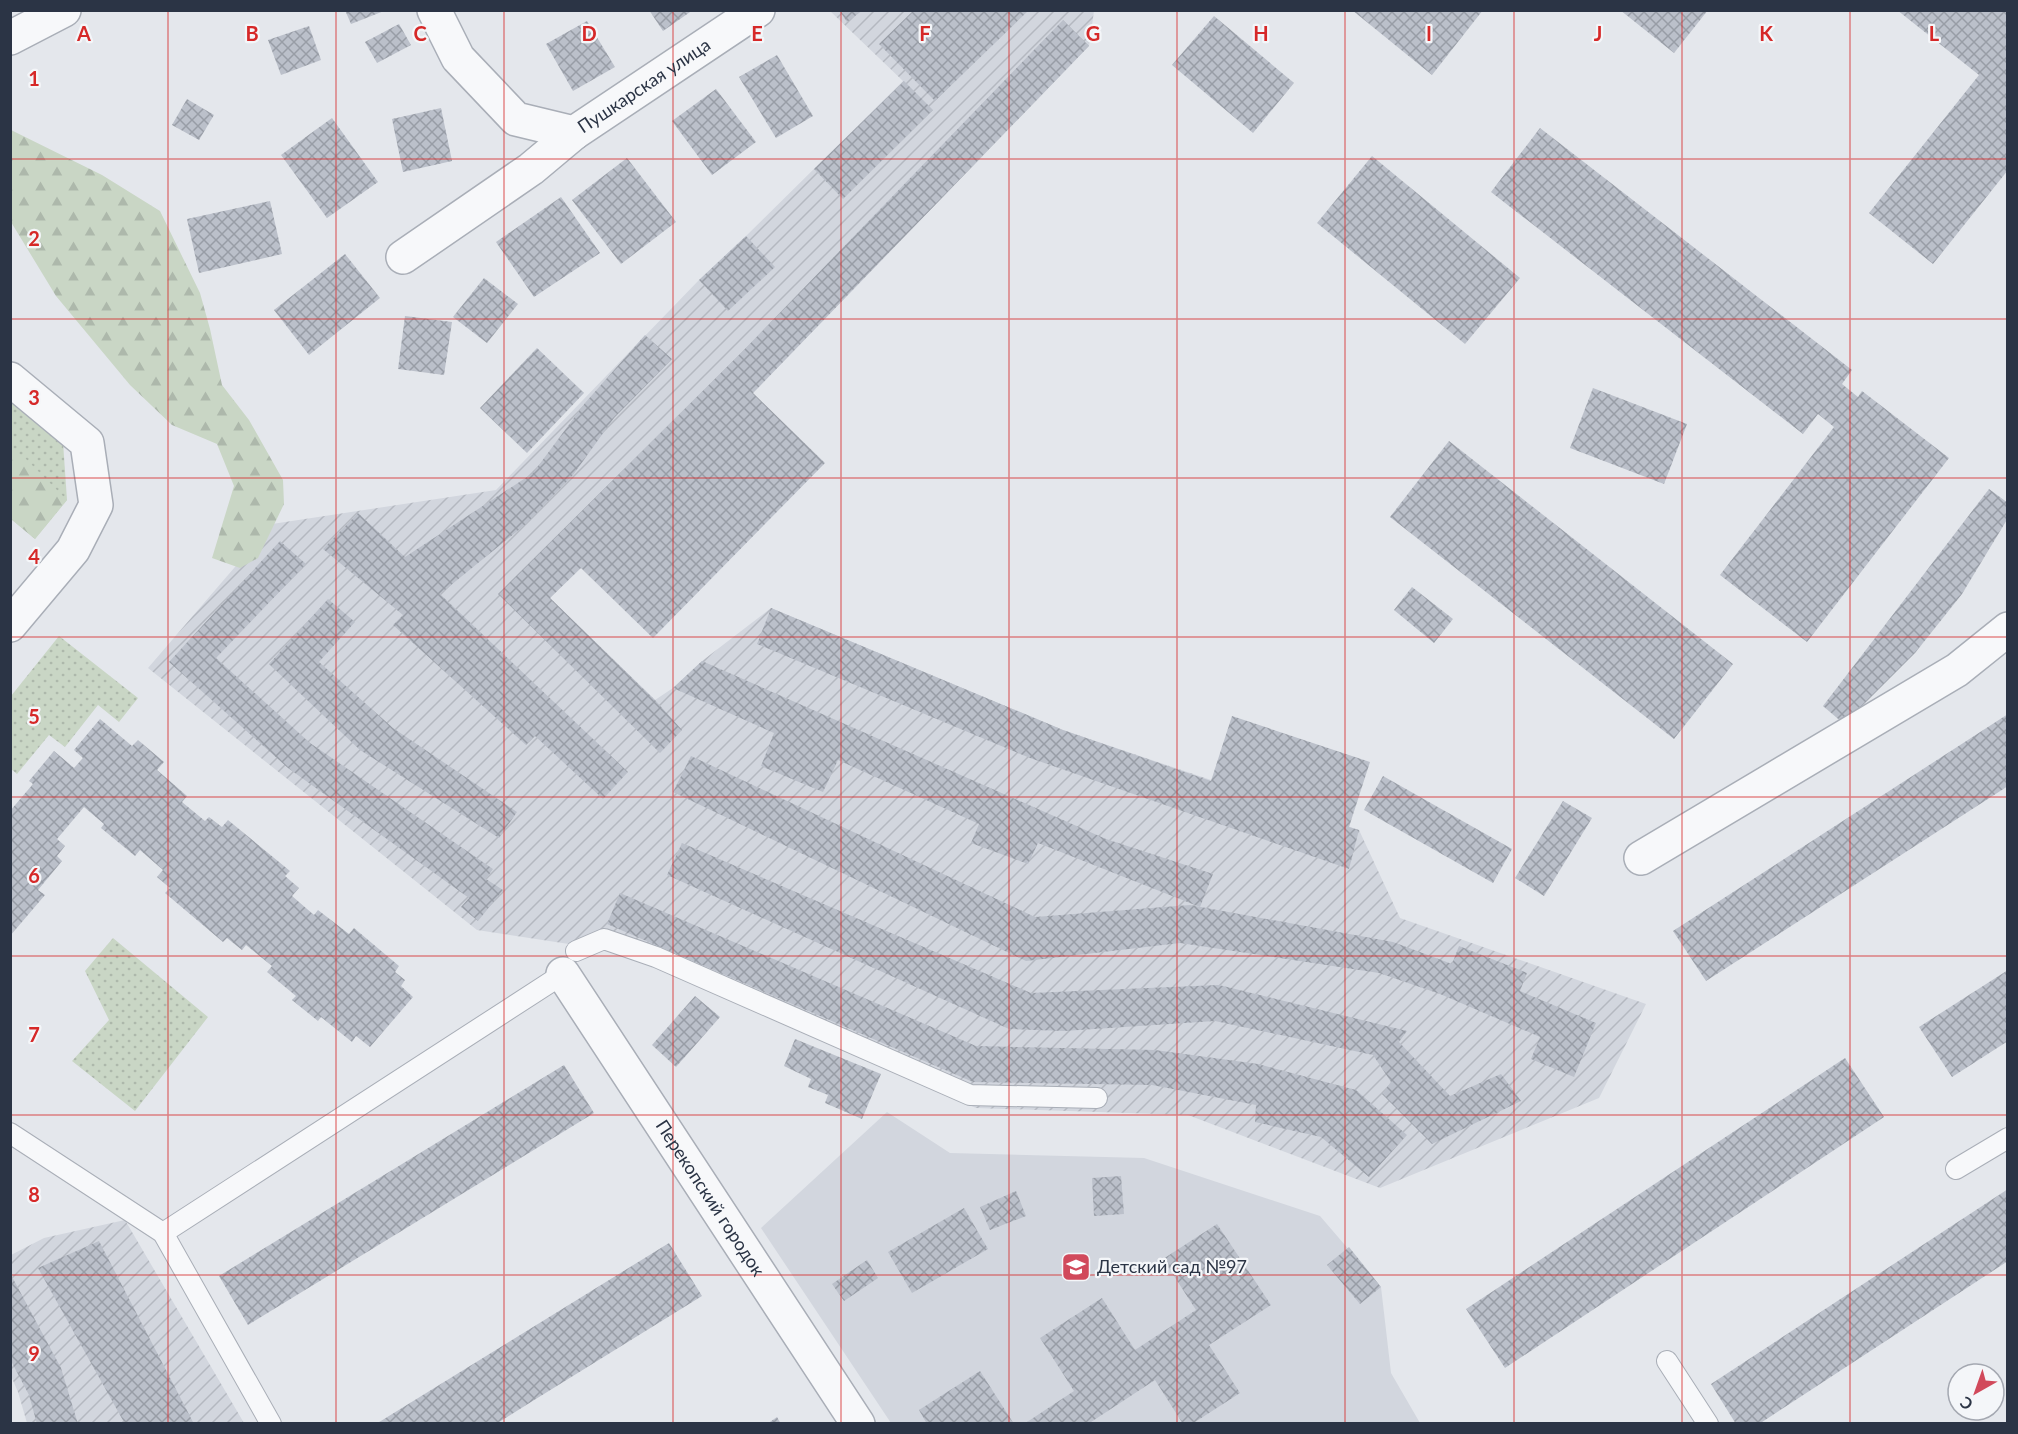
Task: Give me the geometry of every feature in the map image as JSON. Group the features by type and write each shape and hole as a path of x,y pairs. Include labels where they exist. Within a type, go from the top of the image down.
{"street":[{"path":"17,35 64,10"},
{"name":"Пушкарская улица","path":"434,10 458,58 516,119 574,133 758,10"},
{"path":"403,257 531,169 574,133"},
{"path":"10,379 87,442 96,505 73,549 10,625"},
{"path":"1641,858 1957,670 2007,628"},
{"name":"Перекопский городок","path":"569,963 858,1424"}],"lane":[{"path":"163,1233 604,939 656,957 970,1095 1097,1098"},
{"path":"10,1133 163,1233 271,1424"},
{"path":"1956,1170 2007,1138"},
{"path":"1667,1361 1708,1424"}],"shaded area":[{"path":"830,11 1094,11 1089,46 753,393 550,598 655,700 771,608 1063,730 1359,830 1400,918 1646,1004 1599,1098 1380,1188 1188,1115 976,1108 628,953 477,930 148,668 272,524 496,490 699,280 903,81"},
{"name":"Детский сад №97","path":"887,1112 950,1153 1144,1158 1320,1216 1381,1287 1391,1373 1420,1423 891,1423 761,1228"},
{"path":"125,1220 244,1423 27,1423 11,1376 11,1255 44,1238"}],"green space":[{"path":"11,130 102,175 160,211 200,293 222,385 249,420 283,480 284,504 258,558 240,568 212,558 234,486 217,444 172,425 130,385 56,296 11,222"},
{"path":"10,398 63,442 67,500 35,539 11,519"},
{"path":"10,455 25,458 67,500 35,539 11,519"},
{"path":"59,636 138,698 119,722 98,705 65,747 49,735 17,774 11,769 11,696"},
{"path":"113,938 208,1017 135,1111 72,1061 109,1020 85,971"}],"building":[{"path":"345,10 384,10 384,11 351,24"},
{"path":"649,10 693,10 663,31"},
{"path":"839,10 863,10 847,22"},
{"path":"914,10 1029,10 935,101 879,44"},
{"path":"1352,10 1483,10 1432,75"},
{"path":"1620,10 1708,10 1674,53"},
{"path":"1897,10 2008,10 2008,170 1933,264 1869,213 1979,75"},
{"path":"1214,16 1294,83 1253,133 1172,65"},
{"path":"1063,20 1089,46 753,393 825,463 653,638 581,568 550,598 655,700 682,730 660,753 498,594 742,352"},
{"path":"587,21 615,67 573,91 546,44"},
{"path":"399,24 411,45 377,63 365,42"},
{"path":"309,26 321,60 281,75 268,40"},
{"path":"777,55 813,116 776,138 739,77"},
{"path":"904,81 933,110 843,199 814,169"},
{"path":"716,89 756,142 712,175 672,121"},
{"path":"187,99 214,115 199,140 172,125"},
{"path":"441,108 452,161 403,172 392,119"},
{"path":"332,118 378,182 327,218 281,155"},
{"path":"1540,128 1852,370 1842,384 1858,397 1862,391 1949,458 1807,642 1720,575 1834,427 1818,414 1803,434 1491,192"},
{"path":"1372,156 1520,278 1465,344 1317,223"},
{"path":"627,158 676,222 621,264 572,200"},
{"path":"561,197 600,253 534,297 496,242"},
{"path":"270,201 282,254 199,273 187,219"},
{"path":"746,236 775,267 728,311 699,280"},
{"path":"345,254 380,298 309,355 274,310"},
{"path":"484,278 518,304 487,343 453,317"},
{"path":"405,316 452,322 444,375 398,369"},
{"path":"645,335 672,359 614,418 573,475 526,524 440,594 628,772 603,799 535,736 526,745 393,625 403,615 323,549 358,513 405,557 533,473 585,403"},
{"path":"537,348 584,393 527,453 480,408"},
{"path":"1593,388 1687,424 1664,484 1570,448"},
{"path":"1449,441 1733,664 1674,739 1390,517"},
{"path":"1989,489 2008,503 2008,518 1962,594 1915,653 1844,724 1823,706"},
{"path":"280,541 306,564 216,658 310,743 493,869 486,879 503,890 478,921 461,907 469,898 288,768 169,662"},
{"path":"1412,587 1453,619 1434,643 1394,610"},
{"path":"328,599 355,622 319,662 393,728 517,812 499,838 360,750 269,664"},
{"path":"771,608 1063,730 1211,781 1232,716 1370,762 1349,827 1359,830 1349,869 1030,758 757,644"},
{"path":"702,661 1106,839 1213,874 1200,907 1038,843 1028,864 971,843 979,824 838,760 823,792 761,766 774,733 673,688"},
{"path":"2008,714 2008,786 1706,981 1673,931"},
{"path":"100,719 132,746 138,740 164,762 157,770 187,796 182,802 205,821 209,817 222,827 228,820 290,871 285,876 299,888 292,896 314,915 318,910 349,934 354,928 399,966 395,972 405,980 401,986 413,997 370,1047 356,1036 352,1042 321,1017 318,1021 292,1000 296,996 267,972 272,966 246,945 242,950 227,938 223,942 165,893 170,888 157,877 163,870 140,850 135,856 101,828 104,824 84,807 57,839 65,846 57,856 62,861 38,890 45,895 10,936 10,811 33,784 29,781 54,751 74,768 83,758 74,750"},
{"path":"691,756 1035,917 1190,905 1393,942 1452,964 1459,946 1527,973 1520,991 1596,1023 1574,1077 1531,1059 1540,1037 1440,994 1379,973 1180,943 1026,961 673,792"},
{"path":"1383,776 1512,849 1493,883 1364,810"},
{"path":"1563,801 1592,818 1544,896 1515,878"},
{"path":"682,843 1031,993 1219,985 1407,1031 1399,1042 1450,1096 1501,1074 1521,1101 1432,1144 1382,1094 1391,1082 1373,1055 1215,1021 1064,1031 1009,1029 667,875"},
{"path":"620,893 976,1046 1155,1050 1258,1064 1356,1090 1407,1135 1369,1177 1321,1137 1255,1122 1256,1105 1152,1085 973,1082 607,924"},
{"path":"2008,970 2008,1041 1952,1077 1919,1027"},
{"path":"695,996 720,1017 676,1067 652,1045"},
{"path":"795,1039 881,1074 862,1119 825,1103 828,1095 808,1087 811,1079 784,1066"},
{"path":"1845,1058 1884,1117 1505,1368 1466,1309"},
{"path":"564,1065 594,1113 248,1325 219,1276"},
{"path":"1121,1176 1124,1214 1094,1216 1092,1178"},
{"path":"2008,1189 2008,1261 1759,1424 1736,1424 1711,1384"},
{"path":"1016,1191 1026,1216 990,1230 980,1207"},
{"path":"964,1208 988,1249 912,1293 888,1252"},
{"path":"1217,1224 1271,1305 1209,1345 1240,1393 1192,1424 1183,1424 1155,1380 1088,1424 1024,1424 1074,1391 1040,1338 1102,1298 1135,1350 1196,1310 1163,1259"},
{"path":"99,1241 194,1424 125,1424 38,1268"},
{"path":"669,1243 702,1296 496,1424 376,1424"},
{"path":"1349,1247 1381,1287 1360,1304 1327,1265"},
{"path":"867,1260 878,1278 844,1301 832,1284"},
{"path":"10,1273 61,1368 78,1424 37,1424 29,1395 10,1359"},
{"path":"980,1371 1014,1424 927,1424 919,1410"},
{"path":"777,1417 781,1424 767,1424"}],"place":[{"name":"Детский сад №97","path":"1076,1267"}]}
